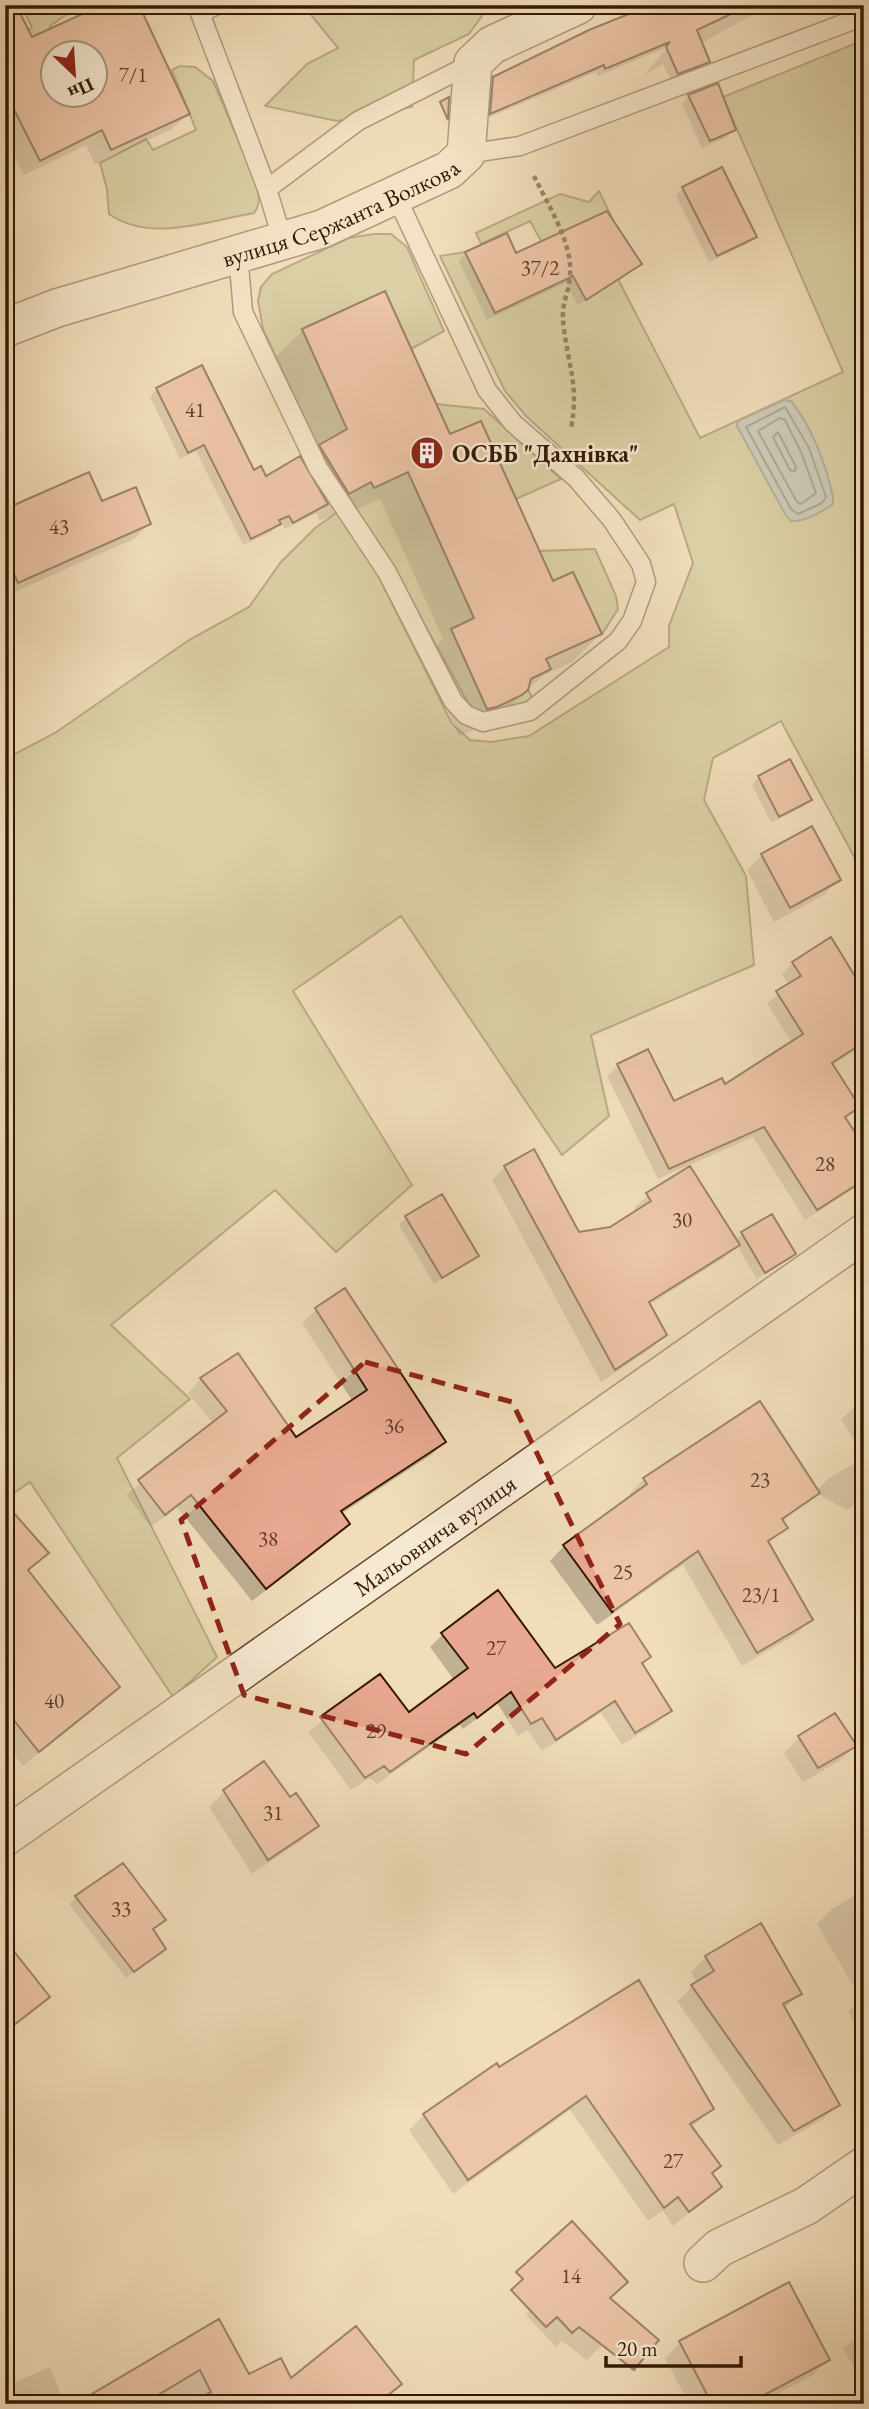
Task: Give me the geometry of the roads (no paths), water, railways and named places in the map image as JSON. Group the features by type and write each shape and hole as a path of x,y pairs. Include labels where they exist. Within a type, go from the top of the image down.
{"street":[{"path":"473,63 492,45 578,5"},
{"name":"вулиця Сержанта Волкова","path":"5,328 57,308 322,229 449,170 466,154 473,63"},
{"name":"Мальовнича вулиця","path":"5,1837 864,1233"},
{"path":"703,2263 719,2248 806,2206 864,2166"}],"lane":[{"path":"217,5 200,13 267,189 283,241"},
{"path":"466,154 520,146 864,16"},
{"path":"267,189 358,121 473,63"},
{"path":"238,253 243,312 318,468 387,572 453,701 466,715 483,722 501,720 530,711 618,641 632,621 646,582 641,564 611,520 560,463 513,423 487,390 396,196"}],"water":[{"path":"784,400 791,401 812,434 833,497 833,504 813,516 797,521 791,521 785,514 737,426 738,421"}],"place":[{"name":"ОСББ \"Дахнівка\"","path":"427,453"}]}
